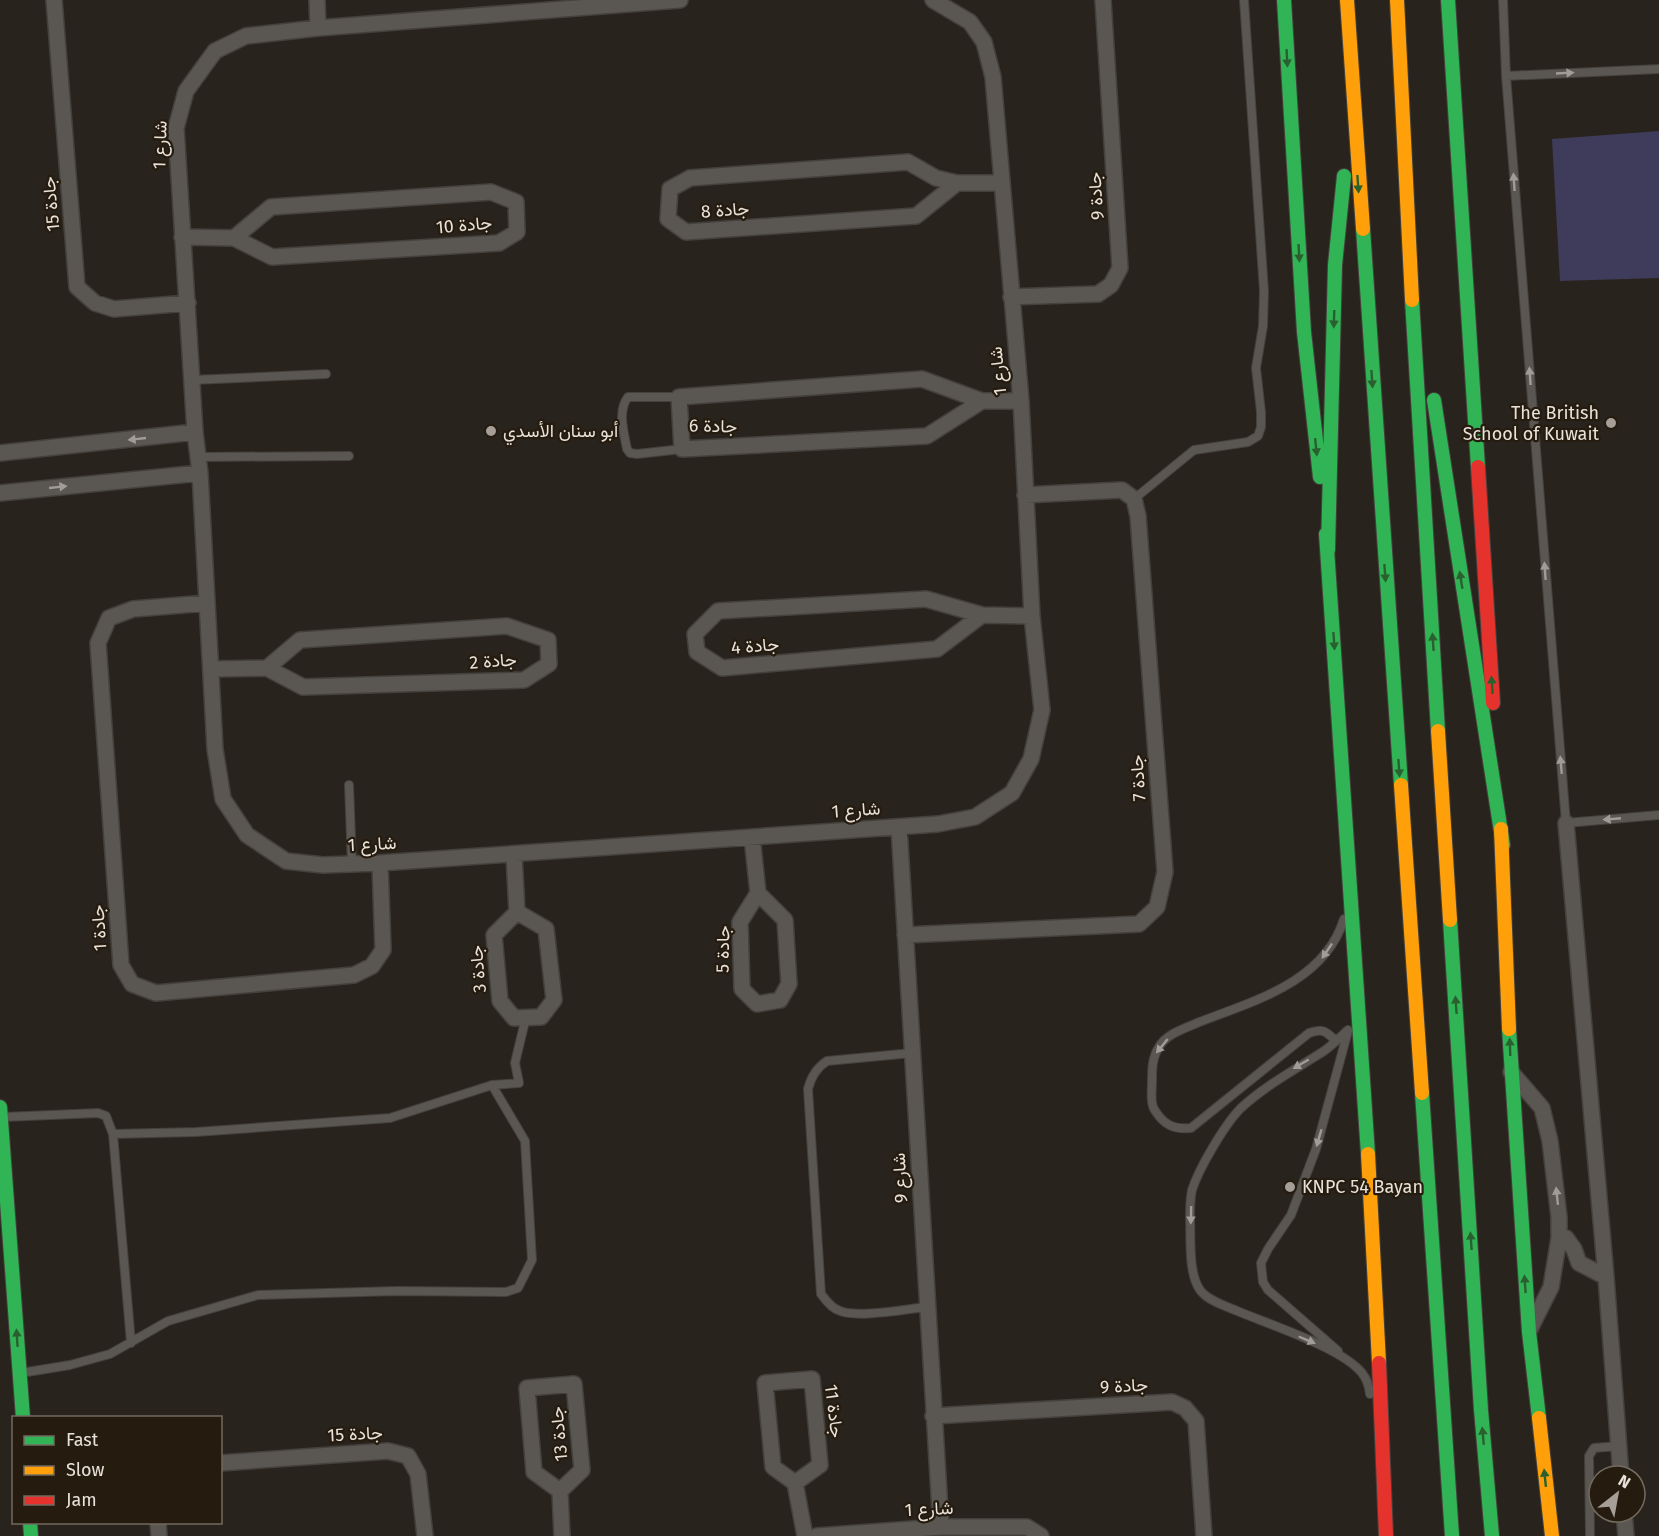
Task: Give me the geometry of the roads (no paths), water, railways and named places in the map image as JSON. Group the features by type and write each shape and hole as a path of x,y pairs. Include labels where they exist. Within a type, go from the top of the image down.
{"main road":[{"path":"1284,0 1304,332 1328,550 1373,1227 1385,1533"},
{"path":"1347,0 1452,1536"},
{"path":"1397,0 1412,310 1481,1410 1492,1536"},
{"path":"1448,0 1503,845 1511,1071 1529,1332 1552,1536"},
{"path":"1328,550 1335,265 1352,93"},
{"path":"1412,310 1435,406 1503,845"},
{"path":"0,1107 23,1416"}],"street":[{"name":"جادة 15","path":"54,0 77,286 96,303 114,309 188,303"},
{"path":"317,0 318,28"},
{"path":"456,0 456,16"},
{"name":"شارع 1","path":"680,0 456,16 246,36 215,51 186,91 176,128 195,432 200,473 215,749 223,799 247,835 286,861 322,865 380,863 938,824 975,817 1012,794 1031,759 1042,710 1032,616 1021,400 993,77 984,42 970,22 933,0"},
{"name":"جادة 9","path":"1011,297 1098,294 1111,285 1120,268 1103,0"},
{"name":"جادة 8","path":"957,183 916,216 686,232 669,219 670,189 690,178 908,162 936,178 957,183 1002,183"},
{"name":"جادة 10","path":"182,237 234,238 272,258 499,243 517,232 516,202 491,192 271,207 234,238"},
{"name":"جادة 6","path":"982,401 927,436 682,449 679,397 922,379 982,401 1021,400"},
{"path":"0,453 195,432"},
{"path":"0,493 200,473"},
{"path":"1025,495 1122,490 1134,499"},
{"name":"جادة 7","path":"905,935 1139,924 1157,906 1165,872 1138,516 1134,499"},
{"name":"جادة 4","path":"982,615 937,649 722,668 698,652 695,634 718,611 926,599 982,615 1032,616"},
{"name":"جادة 1","path":"207,603 133,609 109,618 98,643 121,965 132,984 156,993 354,975 372,966 383,950 380,863"},
{"name":"جادة 2","path":"212,669 267,668 303,687 524,680 549,664 548,640 507,626 300,640 267,668"},
{"path":"1566,823 1620,1464"},
{"name":"شارع 9","path":"899,827 941,1527"},
{"path":"752,837 758,892"},
{"path":"514,855 517,912 546,929 554,1000 542,1017 526,1017"},
{"name":"جادة 5","path":"758,892 785,920 789,984 780,999 757,1004 742,988 740,922 758,892"},
{"name":"جادة 3","path":"517,912 494,934 500,1000 514,1018 526,1017"},
{"path":"1511,1071 1542,1108 1550,1141 1559,1238 1551,1287 1529,1332"},
{"path":"1559,1238 1566,1238 1570,1242 1579,1263 1606,1277"},
{"name":"جادة 11","path":"812,1378 820,1465 795,1483 773,1467 765,1383 812,1378"},
{"name":"جادة 13","path":"574,1384 582,1470 560,1491 534,1472 527,1388 574,1384"},
{"name":"جادة 9","path":"933,1416 1172,1402 1185,1408 1196,1421 1203,1536"},
{"name":"جادة 15","path":"222,1463 388,1451 408,1456 418,1474 425,1536"},
{"path":"795,1483 805,1536"},
{"path":"560,1491 562,1536"},
{"name":"شارع 1","path":"817,1536 941,1527 1027,1527 1041,1536"}],"lane":[{"path":"1134,499 1194,450 1248,442 1258,436 1261,427 1256,368 1263,326 1264,291 1244,0"},
{"path":"1503,0 1506,76 1566,823 1659,815"},
{"path":"1506,76 1659,69"},
{"path":"192,380 326,374"},
{"path":"679,397 628,398 622,411 627,449 630,453 682,449"},
{"path":"198,457 348,456"},
{"path":"349,785 352,864"},
{"path":"1336,1041 1325,1030 1318,1029 1309,1033 1191,1128 1179,1130 1166,1124 1152,1106 1152,1060 1160,1044 1177,1032 1278,990 1307,973 1325,956 1340,931 1350,898"},
{"path":"1349,1010 1351,915"},
{"path":"114,1134 196,1132 390,1118 492,1085 519,1083 515,1063 526,1017"},
{"path":"1349,1020 1316,1149 1291,1215 1261,1263 1263,1282 1268,1290 1363,1374 1369,1387 1370,1405"},
{"path":"1348,1030 1326,1050 1290,1071 1240,1109 1207,1158 1192,1193 1190,1214 1192,1268 1200,1290 1219,1303 1312,1342 1354,1366"},
{"path":"912,1053 827,1061 819,1067 808,1089 822,1294 839,1312 852,1315 927,1307"},
{"path":"19,1373 70,1365 110,1354 168,1321 258,1295 396,1291 506,1292 518,1288 532,1260 525,1141 492,1085"},
{"path":"1,1117 98,1113 106,1116 114,1134 131,1343"},
{"path":"1372,1416 1385,1533"},
{"path":"1590,1536 1589,1456 1594,1448 1619,1446"}],"place":[{"name":"The British School of Kuwait","path":"1611,423"},
{"name":"أبو سنان الأسدي","path":"491,431"},
{"name":"KNPC 54 Bayan","path":"1290,1187"}]}
